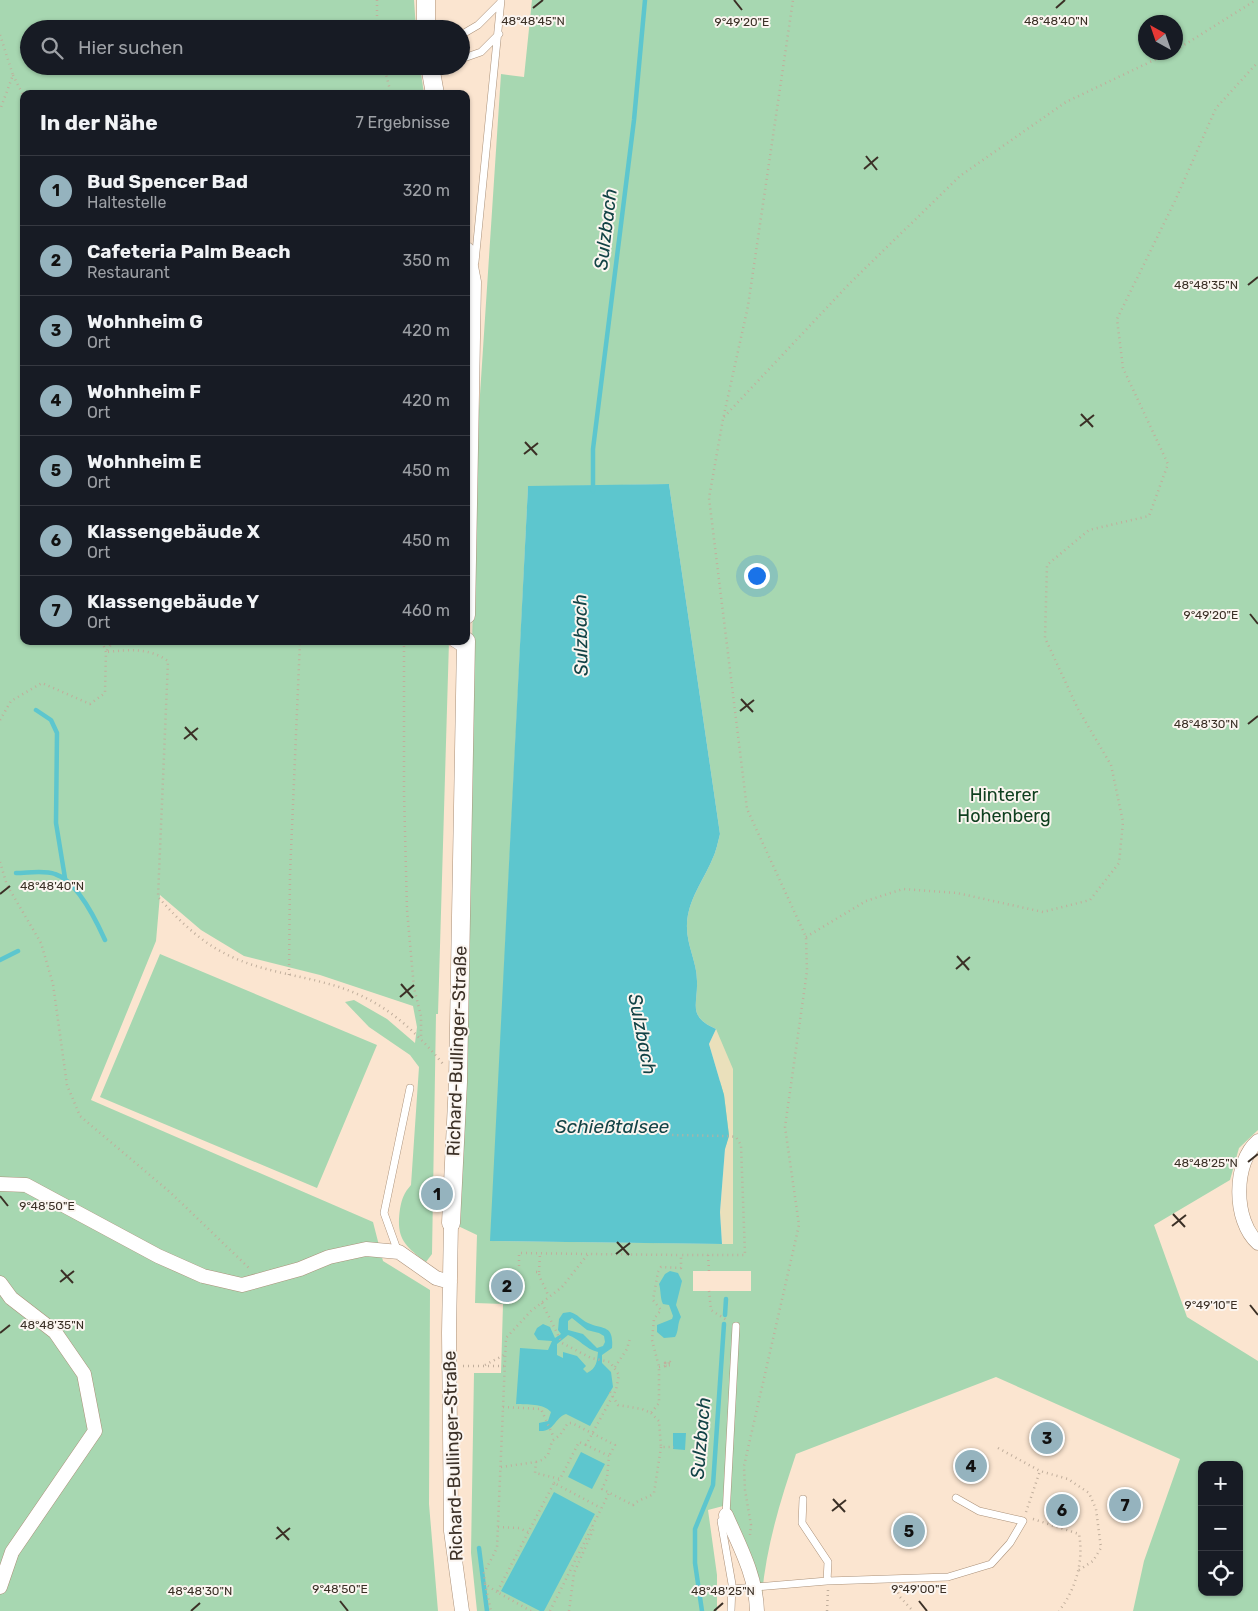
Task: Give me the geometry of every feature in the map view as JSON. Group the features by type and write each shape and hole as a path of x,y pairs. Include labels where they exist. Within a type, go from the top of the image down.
{"street":[{"path":"426,0 428,20"},
{"path":"432,75 435,90"},
{"path":"470,272 472,282 470,393"},
{"name":"Richard-Bullinger-Straße","path":"462,1611 451,1531 449,1366 451,1223 458,1082 466,646"},
{"path":"1258,1141 1248,1150 1238,1192 1248,1234 1258,1243"},
{"path":"0,1184 26,1185 158,1256 203,1276 242,1285 263,1281 329,1257 366,1249 398,1252 436,1278 450,1282"},
{"path":"0,1284 11,1298 55,1332 84,1374 95,1431 12,1552 0,1587"},
{"path":"726,1515 748,1564 754,1587 757,1611"}],"lane":[{"path":"472,282 499,34 500,1"},
{"path":"470,30 478,25 500,1"},
{"path":"470,56 481,52 499,34"},
{"path":"398,1252 384,1213 410,1088"},
{"path":"731,1611 732,1589 721,1521 726,1515 736,1326"},
{"path":"732,1589 827,1581 948,1576 991,1564 1010,1543 1023,1521 979,1511 956,1498"},
{"path":"803,1499 802,1523 828,1562 827,1581"}],"path":[{"path":"377,0 378,20"},
{"path":"748,1564 751,1525 745,1490 744,1466 799,1224 785,1127 807,971 806,937 747,809 709,498 722,419 748,306 792,0"},
{"path":"1183,46 1256,0"},
{"path":"0,35 13,75 20,90"},
{"path":"722,419 850,282 960,176 1066,102 1154,60"},
{"path":"806,937 866,901 903,889 957,893 1043,912 1090,900 1119,863 1123,822 1111,765 1078,709 1046,638 1047,565 1089,530 1149,516 1168,464 1123,368 1118,319 1175,201 1216,108 1258,62"},
{"path":"0,110 13,75"},
{"path":"386,75 390,90"},
{"path":"0,720 11,701 42,683 90,704 105,693 106,652 103,645"},
{"path":"106,652 110,645"},
{"path":"288,975 290,874 300,645"},
{"path":"404,645 404,793 407,910 414,988 421,1016 421,1038"},
{"path":"106,652 135,649 156,653 168,661 158,897 184,924 222,953 255,967 355,993 394,1014 421,1038 458,1082"},
{"path":"0,862 7,885 41,943 53,984 67,1085 80,1116 171,1193 263,1281"},
{"path":"519,1266 519,1253 746,1255 741,1145 736,1138 729,1136 668,1135"},
{"path":"540,1253 538,1272 547,1289 548,1297"},
{"path":"491,1611 484,1573 498,1548 506,1338 541,1302 562,1287 588,1254"},
{"path":"708,1254 708,1271"},
{"path":"651,1413 659,1403 659,1367 652,1340 654,1319 661,1310 653,1300 658,1272 661,1267 680,1268 681,1255"},
{"path":"709,1291 711,1310 736,1326"},
{"path":"541,1302 562,1343 594,1358 605,1360 615,1367 619,1375 618,1384 613,1396 586,1445"},
{"path":"615,1367 627,1349 630,1338"},
{"path":"483,1366 506,1354"},
{"path":"659,1367 669,1366 670,1362 668,1361 664,1364 668,1366 670,1362 665,1363 667,1364"},
{"path":"449,1366 505,1366"},
{"path":"501,1467 542,1460 548,1455 554,1438 560,1435 568,1423 592,1433 614,1446 609,1456 608,1478 602,1489 633,1505 640,1498 648,1497 654,1493 661,1446 659,1422 651,1413 642,1409 618,1405 610,1392"},
{"path":"503,1407 541,1408 554,1438"},
{"path":"497,1592 554,1483 560,1479 579,1442 609,1456"},
{"path":"661,1446 674,1447"},
{"path":"998,1448 1040,1470 1068,1479 1089,1493 1096,1509 1101,1548 1093,1561 1079,1570"},
{"path":"536,1462 535,1473 560,1479"},
{"path":"1040,1470 1023,1521 1035,1519 1079,1534 1082,1552 1079,1570 1068,1600 1059,1611"},
{"path":"554,1483 601,1508"},
{"path":"550,1611 609,1492"},
{"path":"569,1611 574,1572 594,1528 592,1526"},
{"path":"498,1527 519,1528 528,1532"},
{"path":"892,1578 900,1597 913,1611"},
{"path":"827,1581 828,1611"},
{"path":"485,1584 531,1611"}],"green space":[{"path":"0,0 414,0 415,20 20,20 20,75 421,75 423,90 20,90 20,645 449,645 438,1014 436,1014 432,1254 426,1262 403,1240 399,1227 402,1202 405,1193 411,1185 419,1067 410,1055 369,1027 345,1002 354,1000 387,1019 415,1043 417,1027 413,1006 320,975 244,956 201,930 160,895 156,941 91,1100 373,1222 383,1261 430,1290 429,1504 438,1611 0,1611"},
{"name":"Hinterer Hohenberg","path":"532,0 1258,0 1258,1130 1239,1148 1230,1180 1154,1225 1187,1317 1258,1361 1258,1611 1133,1611 1144,1561 1180,1459 996,1377 796,1454 768,1551 761,1611 751,1587 727,1505 708,1510 717,1575 717,1611 477,1611 471,1553 474,1373 501,1373 503,1304 475,1303 477,1235 456,1225 478,425 501,74 524,77","holes":["669,484 720,834 713,857 690,907 687,932 697,974 696,1009 701,1019 716,1029 733,1244 491,1241 528,487","693,1271 751,1271 751,1291 693,1291"]},
{"path":"160,954 377,1045 317,1188 100,1097"}],"sand":[{"path":"716,1029 733,1069 733,1244 722,1244 720,1212 725,1149 729,1135 724,1095 709,1044"}],"water":[{"name":"Schießtalsee","path":"669,484 720,834 713,857 690,907 687,932 697,974 696,1009 701,1019 716,1029 709,1044 724,1095 729,1136 725,1149 720,1212 722,1244 490,1241 528,486"},
{"path":"670,1271 678,1273 682,1281 676,1305 681,1317 675,1337 664,1338 657,1332 657,1325 672,1319 673,1316 669,1305 663,1304 659,1284 665,1274"},
{"path":"563,1313 573,1313 588,1323 609,1331 612,1348 602,1355 602,1363 611,1372 613,1387 590,1426 566,1414 548,1429 539,1431 539,1423 548,1421 551,1412 544,1407 516,1404 520,1348 548,1350 552,1341 538,1340 534,1334 537,1328 543,1324 550,1327 555,1338 561,1334 558,1330 559,1319","holes":["572,1318 587,1330 604,1336 605,1342 603,1346 597,1348 583,1334 568,1330 568,1321","568,1335 598,1352 595,1367 587,1373 583,1369 586,1366 577,1356 563,1352 563,1358 557,1355 557,1344"]},
{"path":"673,1433 686,1433 685,1450 673,1449"},
{"path":"581,1452 605,1464 592,1489 568,1477"},
{"path":"554,1492 595,1514 544,1611 540,1611 501,1591"}],"waterway":[{"name":"Sulzbach","path":"593,491 593,449 634,120 645,0"},
{"path":"36,710 51,720 57,733 56,823 65,878"},
{"path":"16,873 46,872 55,874 71,884 85,902 105,940"},
{"path":"0,960 18,951"},
{"name":"Sulzbach","path":"725,1315 726,1299"},
{"name":"Sulzbach","path":"702,1611 695,1563 695,1529 713,1485 724,1324"},
{"path":"479,1548 487,1611"}],"place":[{"name":"Bud Spencer Bad","path":"437,1194"},
{"name":"Cafeteria Palm Beach","path":"507,1286"},
{"name":"Wohnheim G","path":"1047,1438"},
{"name":"Wohnheim F","path":"971,1466"},
{"name":"Klassengebäude Y","path":"1125,1505"},
{"name":"Klassengebäude X","path":"1062,1510"},
{"name":"Wohnheim E","path":"909,1531"}]}
